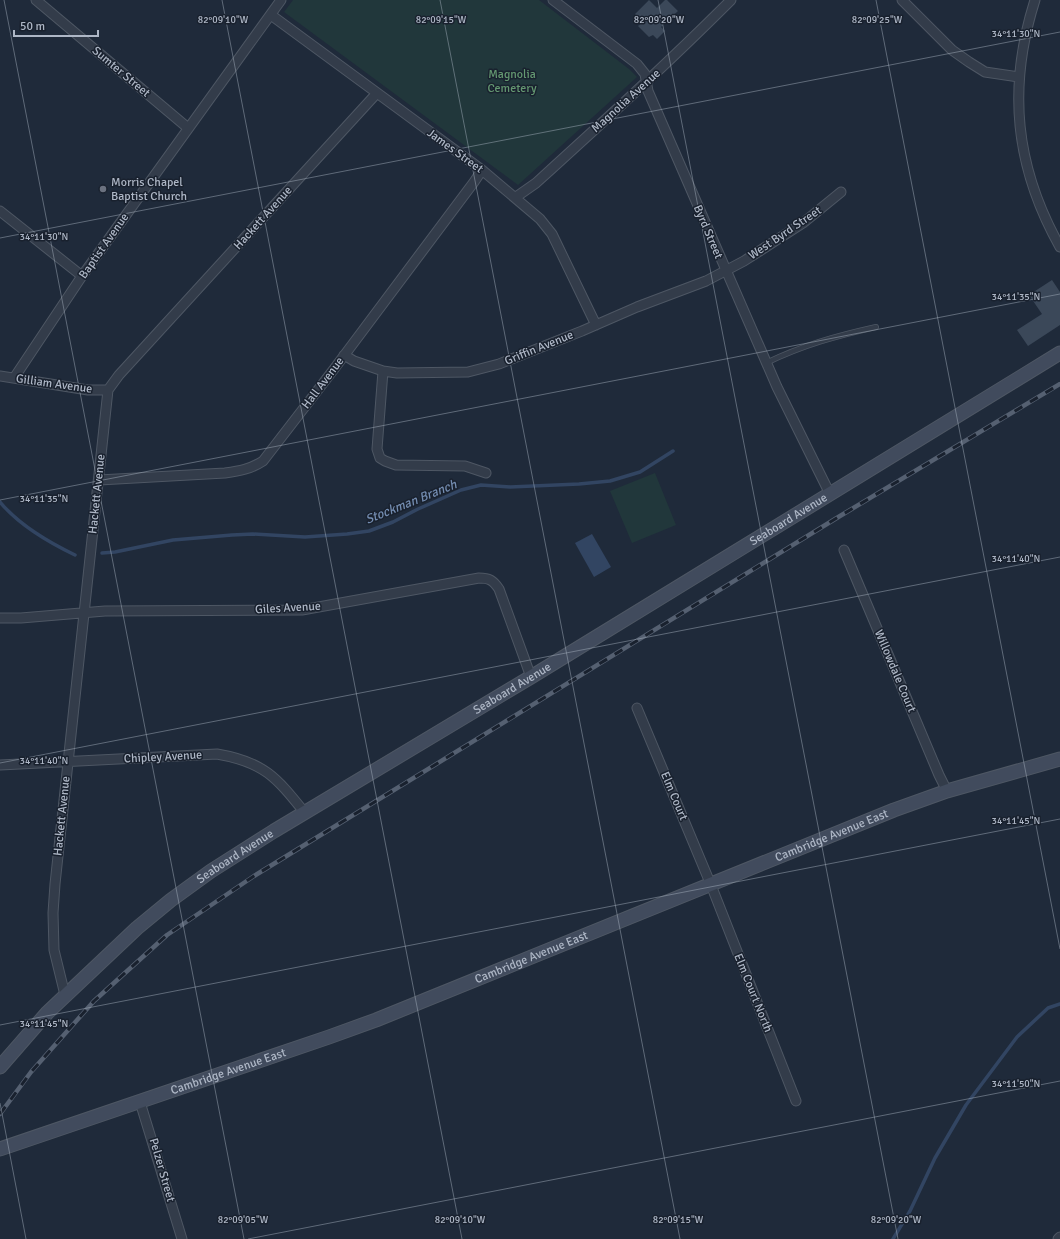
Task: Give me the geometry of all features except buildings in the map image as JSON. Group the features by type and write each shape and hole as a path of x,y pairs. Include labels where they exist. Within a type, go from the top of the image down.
{"main road":[{"name":"Seaboard Avenue","path":"0,1067 65,995 136,928 211,871 1060,353"},
{"name":"Cambridge Avenue East","path":"0,1150 370,1022 887,813 946,791 1060,759"}],"street":[{"name":"Sumter Street","path":"36,0 188,128"},
{"name":"Baptist Avenue","path":"14,378 82,276 281,0"},
{"name":"Byrd Street","path":"552,0 636,64 645,74 648,91 766,363 830,494"},
{"name":"Magnolia Avenue","path":"516,197 536,183 647,82 731,0"},
{"path":"902,0 952,50 968,62 985,72 1019,77"},
{"path":"1035,0 1024,37 1019,77 1019,116 1025,160 1033,190 1042,214 1060,247"},
{"name":"James Street","path":"271,15 482,170 516,197 540,219 552,234 596,325"},
{"name":"Hackett Avenue","path":"65,995 54,950 53,913 108,390 125,369 377,93"},
{"name":"Hall Avenue","path":"99,480 226,473 256,466 266,458 470,188 482,170"},
{"name":"West Byrd Street","path":"726,271 803,223 841,192"},
{"path":"0,211 82,276"},
{"name":"Griffin Avenue","path":"344,355 354,361 383,371 453,373 483,369 499,364 637,307 706,281 726,271"},
{"path":"383,371 377,449 380,458 396,465 464,466 486,473"},
{"name":"Gilliam Avenue","path":"0,376 88,390 108,390"},
{"name":"Willowdale Court","path":"844,550 946,791"},
{"name":"Giles Avenue","path":"0,618 21,618 84,612 302,610 479,578 487,578 495,582 499,589 531,677"},
{"name":"Elm Court","path":"637,708 711,885"},
{"name":"Chipley Avenue","path":"0,765 217,754 253,764 270,774 284,787 305,813"},
{"name":"Elm Court North","path":"711,885 796,1100"},
{"name":"Pelzer Street","path":"140,1102 182,1239"}],"lane":[{"path":"766,363 787,353 831,337 876,327"}],"green space":[{"name":"Magnolia Cemetery","path":"293,0 539,0 629,69 637,77 518,185 284,12"},
{"path":"655,473 676,525 632,543 610,491"}],"water":[{"path":"592,534 611,567 594,577 575,543"}],"waterway":[{"name":"Stockman Branch","path":"102,553 115,552 173,540 232,535 253,534 305,537 369,531 393,522 461,490 481,485 510,487 610,481 640,472 673,451"},
{"name":"Stockman Branch","path":"0,502 16,518 34,532 75,555"},
{"path":"893,1239 910,1211 935,1158 966,1105 1017,1037 1048,1008 1060,1004"}],"railway":[{"path":"0,1114 31,1072 94,1001 167,935 254,876 840,516 1060,384"}],"place":[{"name":"Morris Chapel Baptist Church","path":"103,189"}]}
